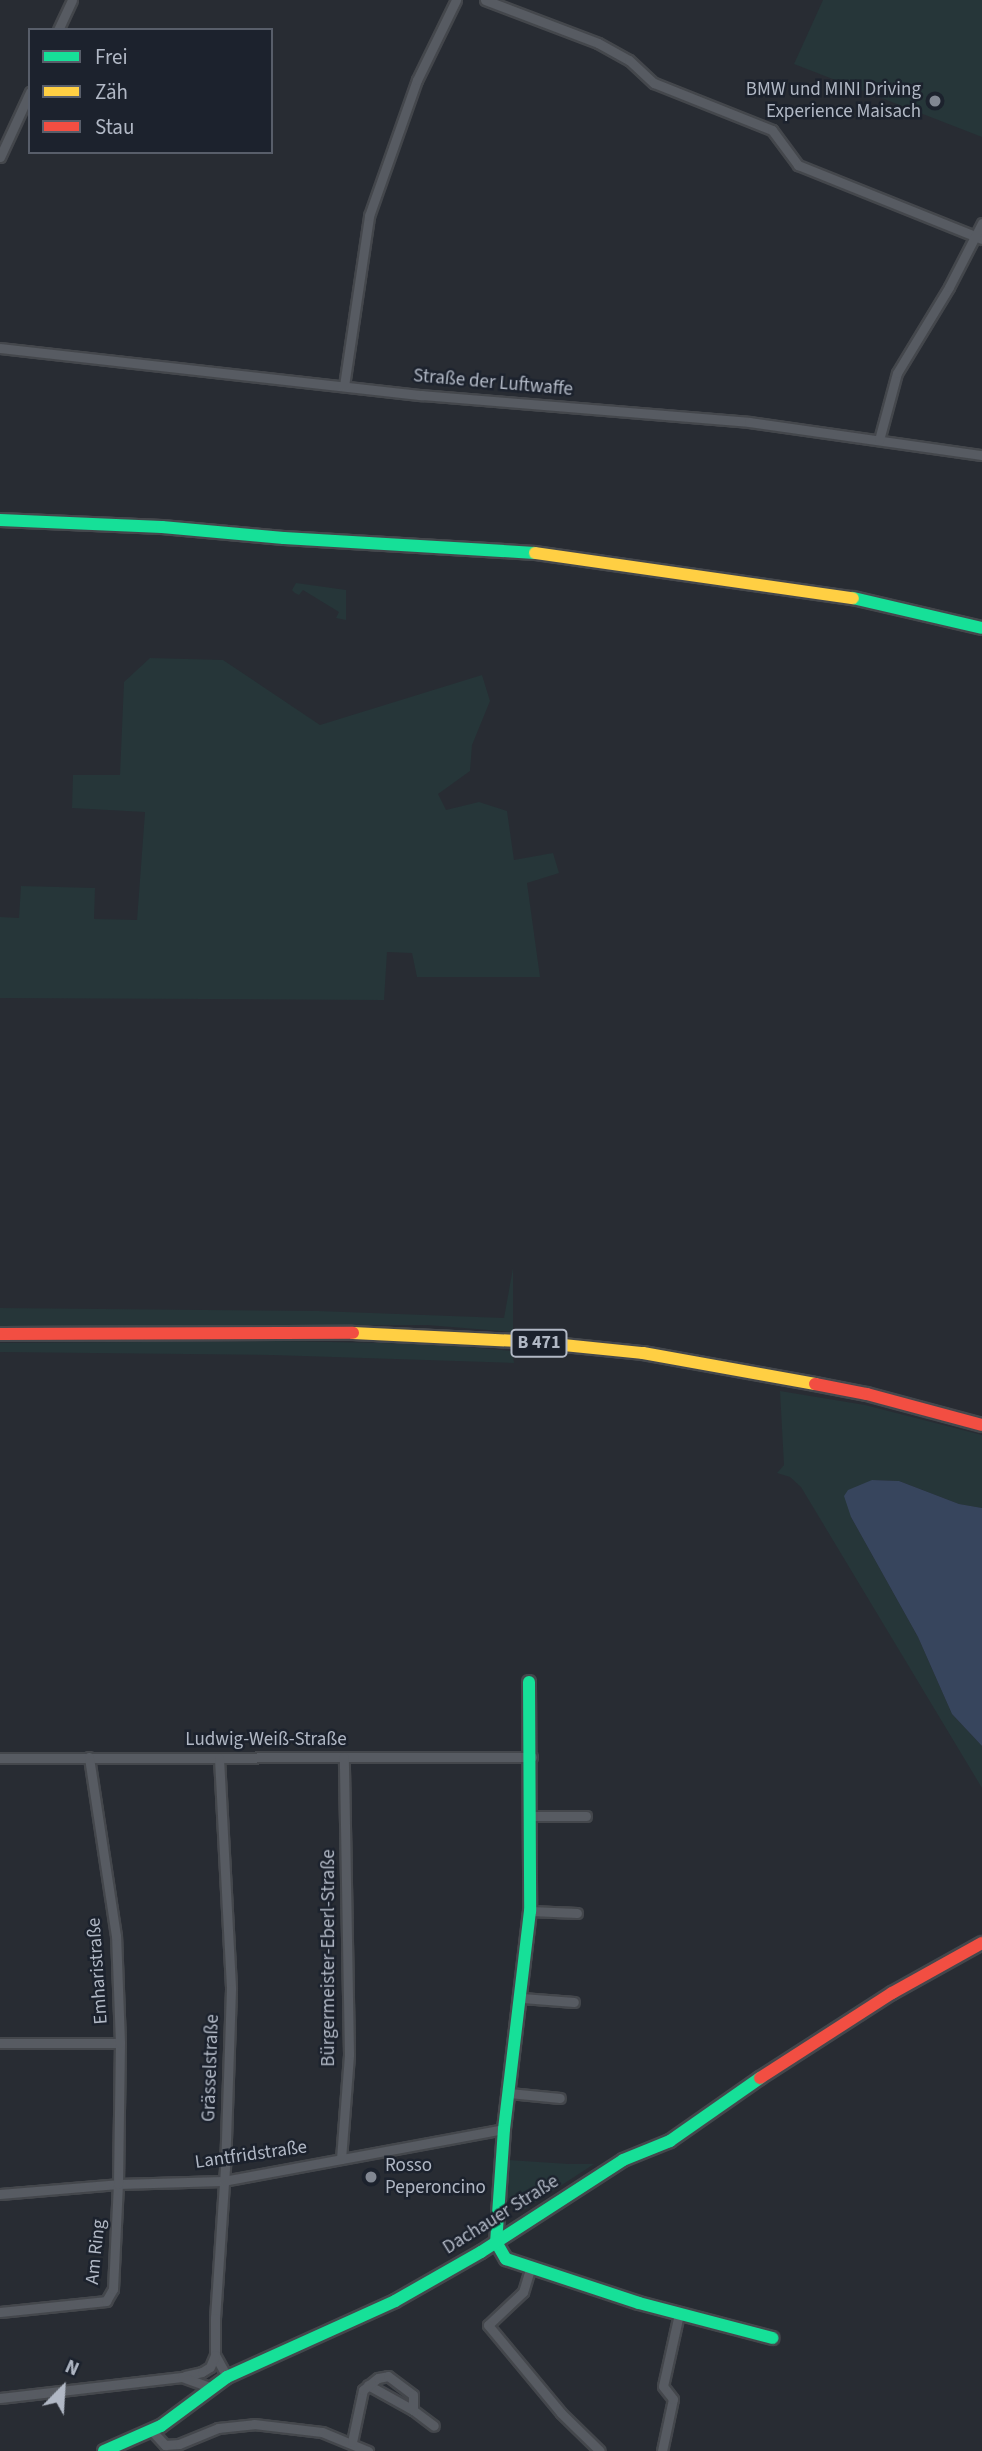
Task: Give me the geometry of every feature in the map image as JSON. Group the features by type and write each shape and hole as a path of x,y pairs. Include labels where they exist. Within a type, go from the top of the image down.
{"main road":[{"path":"0,520 162,527 284,538 521,551 855,598 982,628"},
{"name":"B 471","path":"0,1334 330,1332 534,1342 643,1353 746,1370 867,1394 982,1425"},
{"path":"529,1682 532,1757 530,1910 522,1998 504,2129 496,2242 506,2259 679,2314 772,2338"},
{"name":"Dachauer Straße","path":"104,2451 151,2430 227,2377 395,2301 496,2242 623,2161 670,2141 751,2084 892,1993 982,1943"}],"street":[{"path":"59,28 72,0"},
{"path":"344,386 369,216 417,80 456,0"},
{"path":"485,0 598,43 629,60 654,83 772,130 798,165 979,238"},
{"path":"0,158 28,96"},
{"path":"879,440 897,373 979,238 982,223"},
{"name":"Straße der Luftwaffe","path":"0,348 421,395 682,414 982,455"},
{"name":"Emharistraße","path":"89,1757 116,1936 120,2043 118,2184"},
{"name":"Bürgermeister-Eberl-Straße","path":"341,2159 349,2054 344,1757"},
{"name":"Ludwig-Weiß-Straße","path":"0,1758 532,1757"},
{"name":"Grässelstraße","path":"215,2355 231,1989 219,1758"},
{"path":"531,1816 586,1816"},
{"path":"530,1910 577,1913"},
{"path":"522,1998 574,2002"},
{"path":"0,2043 120,2043"},
{"path":"509,2093 560,2098"},
{"name":"Lantfridstraße","path":"0,2194 118,2184 223,2181 504,2129"},
{"name":"Am Ring","path":"0,2312 106,2301 113,2289 118,2184"},
{"path":"530,2266 523,2292 488,2325 561,2413 600,2451"},
{"path":"662,2451 673,2399 663,2386 679,2314"},
{"path":"0,2398 182,2377 202,2372 209,2367 215,2355"},
{"path":"215,2355 227,2377"},
{"path":"352,2442 363,2390 368,2385 388,2376 413,2395 413,2410"},
{"path":"182,2377 214,2388"},
{"path":"368,2385 401,2406 413,2410 434,2427"},
{"path":"151,2430 165,2445 179,2444 218,2428 254,2424 322,2432 352,2442 368,2451"}],"shaded area":[{"name":"BMW und MINI Driving Experience Maisach","path":"823,0 982,0 982,137 794,64"},
{"path":"296,583 346,590 346,620 336,618 339,612 303,590 299,595 295,593 292,590"},
{"path":"150,658 223,660 320,725 482,675 490,701 472,745 470,771 438,794 446,810 479,802 507,811 514,860 553,853 559,873 527,883 540,977 417,977 412,953 387,952 384,1000 0,998 0,917 19,918 21,886 95,888 94,919 137,920 145,812 72,808 73,775 120,775 124,682"},
{"path":"513,1268 513,1332 427,1325 0,1328 0,1308 318,1311 504,1318"},
{"path":"280,1341 431,1344 512,1351 514,1363 272,1355 0,1352 0,1343"},
{"path":"780,1391 865,1405 982,1435 982,1508 959,1504 899,1481 872,1480 851,1517 918,1637 952,1714 982,1746 982,1788 801,1487 790,1477 777,1473 784,1465"},
{"path":"507,2160 594,2164 525,2209 516,2196 504,2203"}],"water":[{"path":"872,1480 899,1481 959,1504 982,1508 982,1746 952,1714 918,1637 851,1517 844,1496 848,1490"}],"traffic: fast":[{"path":"0,520 162,527 284,538 535,553"},
{"path":"853,598 982,628"},
{"path":"529,1682 530,1911 504,2129 496,2242 506,2259 639,2303 772,2338"},
{"path":"104,2451 161,2426 227,2377 395,2301 481,2252 623,2160 670,2141 760,2078"}],"traffic: slow":[{"path":"535,553 853,598"},
{"path":"353,1333 534,1342 643,1353 815,1384"}],"traffic: jam":[{"path":"0,1334 353,1333"},
{"path":"815,1384 867,1394 982,1425"},
{"path":"760,2078 892,1993 982,1943"}],"place":[{"name":"BMW und MINI Driving Experience Maisach","path":"935,101"},
{"name":"Rosso Peperoncino","path":"371,2177"}]}
